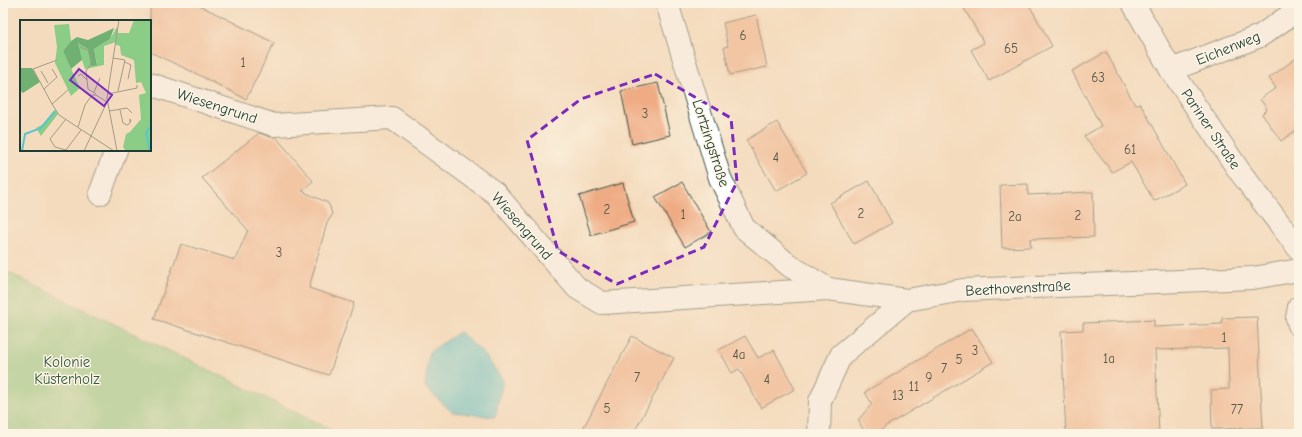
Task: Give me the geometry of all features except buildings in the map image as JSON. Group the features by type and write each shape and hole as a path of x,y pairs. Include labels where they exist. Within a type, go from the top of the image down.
{"street":[{"name":"Lortzingstraße","path":"667,3 720,178 744,228 790,266 828,288"},
{"name":"Pariner Straße","path":"1133,3 1171,70 1240,172 1299,249"},
{"name":"Eichenweg","path":"1171,70 1260,36 1289,16 1299,4"},
{"name":"Wiesengrund","path":"151,84 274,125 392,118 495,193 577,288 602,303 828,288 907,300"},
{"path":"100,194 116,151"},
{"name":"Beethovenstraße","path":"819,434 820,401 841,355 907,300 963,290 1253,278 1299,270"},
{"path":"1299,307 1297,318 1299,325"}],"highlighted area":[{"path":"655,74 731,118 737,182 704,247 617,284 558,251 527,140 581,99"}],"green space":[{"name":"Kolonie Küsterholz","path":"3,270 340,434 3,434"}],"water":[{"path":"460,332 485,355 503,380 495,417 452,412 425,387 429,352"}]}
